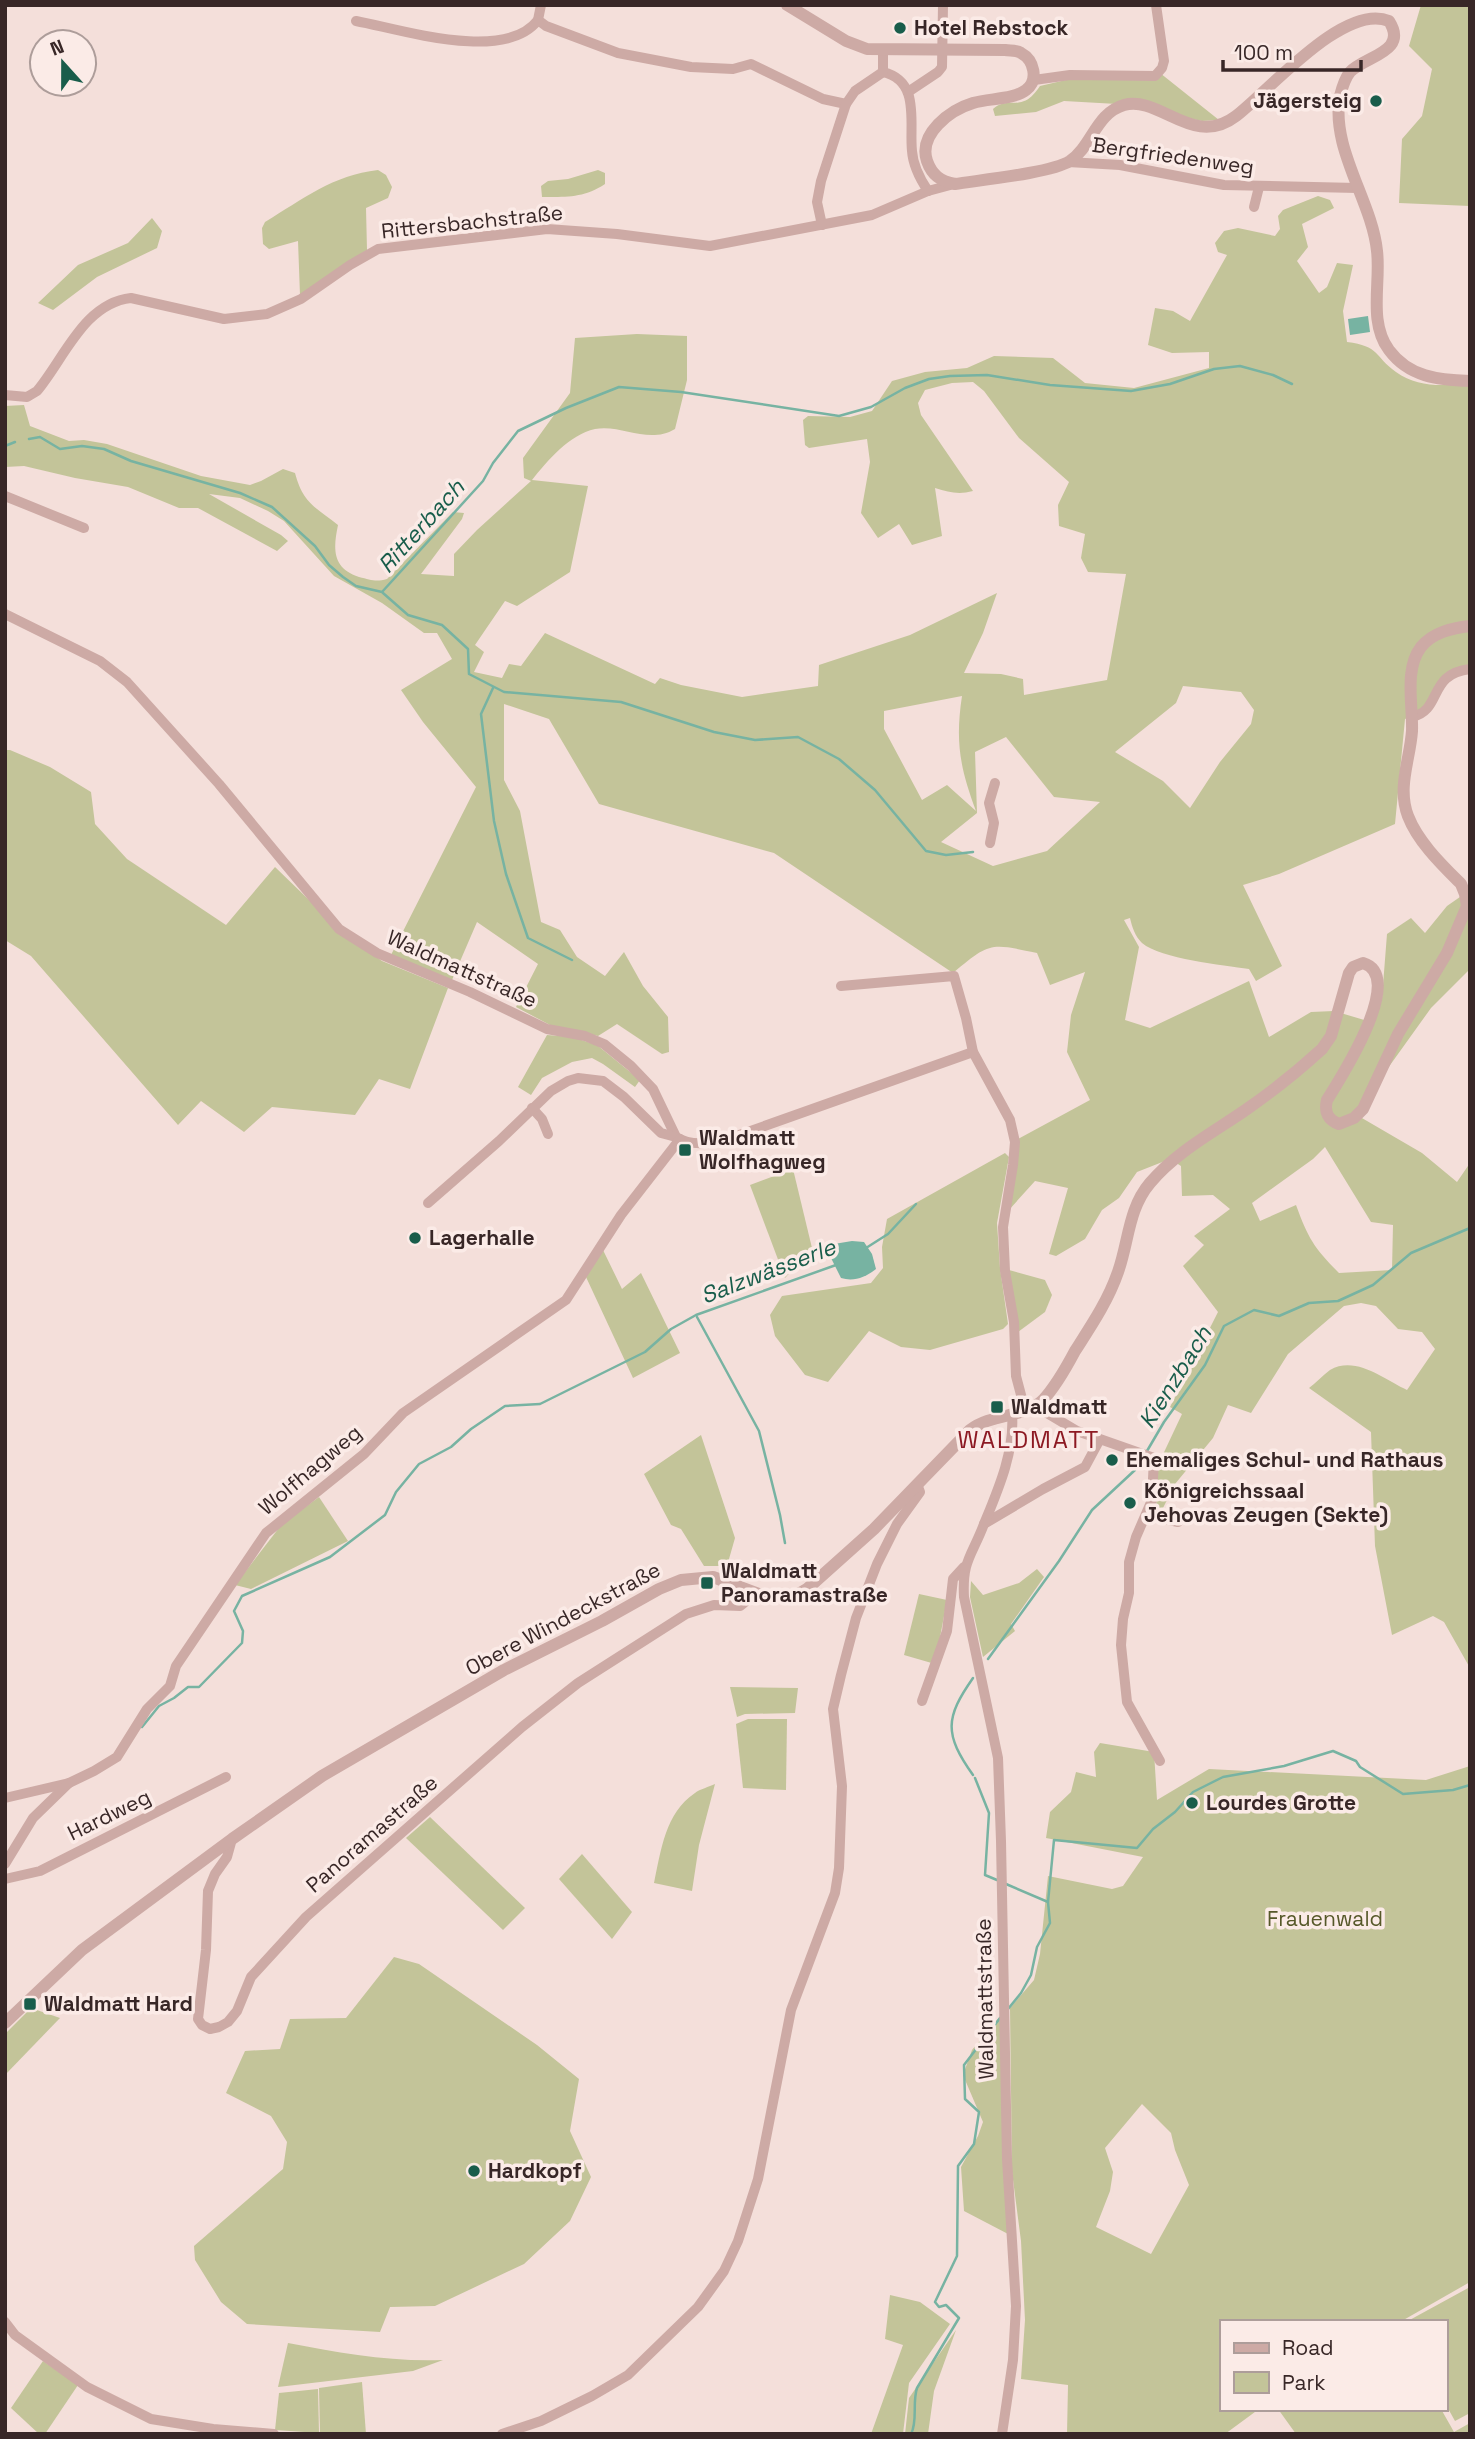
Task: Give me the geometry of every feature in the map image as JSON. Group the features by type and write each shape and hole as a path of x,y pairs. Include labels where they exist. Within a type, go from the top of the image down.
{"street":[{"path":"356,21 478,43 511,39 523,34 538,20 541,5"},
{"path":"787,5 846,41 867,49 1017,51 1025,55 1031,62 1034,80 1031,86 1019,94 972,103 961,108 935,128 925,146 929,166 936,176 955,184 1035,171 1068,162 1082,149 1103,118 1126,104 1137,104 1188,124 1212,126 1224,123 1235,117 1307,52 1333,35 1362,20 1389,21 1393,27 1393,42 1382,53 1350,72 1340,96 1340,119 1357,188 1373,229 1378,251 1377,308 1381,332 1386,346 1406,368 1430,377 1470,381"},
{"path":"908,92 942,67 943,5"},
{"path":"1034,80 1070,75 1155,76 1164,61 1156,5"},
{"path":"538,20 546,26 618,53 691,67 733,68 751,64 823,99 846,104"},
{"path":"883,50 883,72"},
{"path":"822,225 817,202 821,181 846,104 855,91 883,72"},
{"path":"883,72 899,79 908,92 913,110 912,152 918,175 928,191"},
{"name":"Bergfriedenweg","path":"1068,162 1119,165 1224,185 1357,188"},
{"name":"Rittersbachstraße","path":"5,395 27,397 37,391 85,324 106,306 121,299 131,298 224,319 248,317 267,314 288,306 378,249 547,229 617,234 710,246 872,215 928,191 955,184"},
{"path":"1254,207 1259,187"},
{"path":"5,496 84,528"},
{"name":"Waldmattstraße","path":"5,614 100,661 127,682 219,784 339,929 377,953 470,992 547,1029 585,1036 604,1044 653,1089 678,1138"},
{"path":"1024,1410 1043,1400 1105,1303 1125,1252 1136,1202 1164,1168 1187,1149 1247,1109 1322,1049 1331,1036 1349,972 1363,963 1373,970 1376,977 1377,996 1363,1037 1325,1108 1333,1122 1339,1124 1354,1118 1363,1109 1398,1034 1447,953 1466,906 1461,884 1416,832 1404,804 1403,786 1412,717 1413,665 1420,648 1443,631 1470,626"},
{"path":"1412,717 1422,715 1431,706 1435,694 1446,678 1470,669"},
{"path":"990,843 993,823 989,803 995,783"},
{"name":"Waldmattstraße","path":"841,986 954,976 973,1052 1010,1120 1015,1142 1003,1227 1005,1271 1014,1322 1016,1376 1024,1410 1013,1433 1009,1454 984,1524 964,1567 953,1579 947,1631 922,1700"},
{"path":"428,1203 551,1091 578,1078 603,1081 630,1102 661,1133 699,1143 729,1139 973,1052"},
{"path":"532,1108 542,1119 548,1134"},
{"name":"Wolfhagweg","path":"5,1864 33,1818 69,1783 117,1757 147,1710 170,1686 176,1666 266,1533 364,1454 403,1413 566,1300 621,1215 678,1138"},
{"path":"1024,1410 1099,1441 1154,1458 1152,1500 1136,1536 1129,1562 1129,1593 1121,1645 1127,1702 1160,1761"},
{"name":"Obere Windeckstraße","path":"5,2023 82,1950 232,1839 323,1776 412,1722 504,1670 681,1580 706,1577 723,1579 770,1598 795,1596 807,1589 874,1529 977,1424 1024,1410"},
{"path":"984,1524 1085,1467 1099,1441"},
{"path":"502,2434 541,2421 593,2396 628,2375 698,2306 724,2271 738,2241 758,2179 791,2010 835,1893 839,1868 842,1786 833,1709 859,1609 897,1524 919,1492 917,1484"},
{"path":"1148,1512 1178,1522"},
{"name":"Waldmattstraße","path":"964,1567 964,1597 998,1758 1002,1841 1007,2159 1016,2306 1013,2360 1002,2434"},
{"name":"Panoramastraße","path":"232,1839 227,1857 215,1874 208,1891 206,1950 198,2019 210,2029 228,2022 237,2011 251,1977 306,1917 522,1727 578,1683 686,1614 714,1605 740,1606 755,1593"},
{"name":"Hardweg","path":"5,1879 40,1871 226,1777"},
{"path":"5,1798 69,1783"},
{"path":"5,2322 15,2335 87,2387 150,2419 213,2429 274,2434"}],"green space":[{"path":"1421,5 1470,5 1470,206 1399,203 1402,139 1422,116 1432,69 1409,46"},
{"path":"1160,73 1219,120 1202,121 1117,104 1064,101 1036,112 995,116 993,109 1005,103 1027,100 1040,86 1070,79"},
{"path":"378,170 386,175 392,187 388,198 366,208 367,250 300,295 298,241 269,249 263,244 262,228 265,222 332,183"},
{"path":"598,170 605,173 605,184 597,189 575,196 542,197 541,186 548,181 568,179"},
{"path":"1318,196 1330,200 1334,208 1302,224 1308,247 1297,261 1319,293 1327,287 1337,263 1353,265 1343,311 1347,342 1371,349 1396,372 1413,381 1441,385 1470,383 1470,666 1455,669 1421,713 1405,719 1395,824 1279,874 1243,885 1282,966 1256,981 1249,969 1193,960 1151,949 1137,937 1130,918 1124,920 1139,947 1125,1020 1150,1028 1249,981 1269,1037 1311,1012 1334,1011 1371,1022 1382,998 1387,934 1411,918 1425,933 1447,906 1470,890 1470,969 1431,1008 1355,1114 1422,1153 1457,1182 1470,1163 1470,1668 1444,1622 1433,1616 1392,1635 1375,1546 1371,1432 1309,1388 1330,1370 1350,1365 1370,1371 1407,1390 1435,1349 1422,1332 1398,1329 1376,1306 1361,1303 1344,1306 1288,1354 1251,1413 1228,1405 1213,1438 1175,1484 1162,1510 1156,1507 1158,1465 1182,1414 1170,1407 1218,1312 1183,1266 1204,1245 1194,1236 1230,1209 1213,1195 1182,1196 1181,1166 1170,1159 1137,1172 1119,1198 1102,1210 1085,1239 1056,1256 1049,1254 1068,1188 1035,1181 1008,1211 1018,1139 1090,1100 1067,1052 1071,1015 1085,972 1050,985 1037,953 1000,947 983,950 953,973 774,853 599,804 549,719 504,704 504,780 520,811 541,922 560,930 577,957 605,976 624,952 643,986 668,1017 669,1052 662,1054 617,1024 598,1036 550,1025 516,1007 538,964 477,922 452,980 391,955 476,787 423,722 401,690 452,659 437,633 424,633 382,603 334,576 284,521 240,498 209,494 288,541 277,551 198,508 179,508 128,487 24,466 5,467 5,406 24,405 30,426 69,441 84,440 107,444 201,476 250,485 283,469 295,473 306,498 338,525 335,550 339,563 350,573 367,579 387,579 453,512 464,513 421,574 454,576 454,554 531,481 524,478 523,458 570,393 575,338 637,334 687,336 687,380 675,429 655,435 605,428 585,432 560,449 532,480 588,486 570,572 517,606 505,601 475,645 484,652 474,672 502,678 509,664 521,666 545,633 655,684 660,678 742,697 818,686 819,665 910,635 997,593 983,633 964,673 1001,674 1023,679 1024,695 1107,680 1126,574 1088,572 1081,558 1085,534 1059,526 1058,505 1069,482 1019,438 984,391 973,382 952,383 925,390 918,403 921,415 973,491 958,493 935,488 942,536 912,545 899,524 878,538 861,513 870,462 867,439 809,448 805,445 803,420 808,416 850,417 872,411 892,381 925,372 967,368 994,356 1053,358 1085,383 1134,388 1209,368 1209,352 1172,353 1148,345 1155,308 1173,311 1190,321 1227,255 1218,252 1215,243 1224,231 1238,228 1275,236 1280,229 1278,216 1283,210","holes":["1183,686 1241,692 1254,710 1251,724 1220,762 1190,808 1163,781 1115,752 1176,703","962,696 960,755 976,811 947,785 922,800 884,729 884,711","1006,737 1054,797 1100,802 1047,851 993,866 941,842 977,813 975,752","1325,1147 1371,1222 1393,1225 1392,1270 1339,1273 1313,1242 1296,1205 1260,1221 1252,1203 1313,1159"]},
{"path":"152,218 162,231 157,248 97,277 53,310 38,303 78,265 128,243"},
{"path":"5,750 50,767 91,792 95,824 127,859 226,925 275,867 339,929 382,961 448,988 410,1089 379,1079 355,1115 272,1107 244,1132 201,1101 178,1125 31,956 5,940"},
{"path":"547,1035 572,1037 597,1045 640,1080 635,1087 592,1058 572,1062 542,1078 531,1095 518,1087"},
{"path":"1005,1153 1009,1157 997,1223 1008,1324 1003,1329 930,1350 901,1347 869,1331 828,1382 805,1375 775,1336 770,1315 782,1296 871,1283 883,1268 882,1247 887,1219"},
{"path":"793,1169 812,1248 785,1278 750,1185"},
{"path":"603,1250 622,1289 641,1273 680,1353 633,1378 586,1277"},
{"path":"1009,1270 1045,1280 1052,1295 1045,1312 1018,1332"},
{"path":"701,1435 735,1538 727,1566 704,1566 681,1529 671,1525 644,1474"},
{"path":"319,1497 348,1541 251,1589 235,1585 282,1524"},
{"path":"1037,1569 1044,1577 1011,1624 1015,1631 983,1657 970,1597 971,1581 983,1595 1019,1583"},
{"path":"919,1594 947,1600 935,1664 904,1655"},
{"path":"730,1687 798,1688 795,1713 745,1714 737,1717"},
{"path":"748,1719 787,1719 786,1790 743,1788 736,1724"},
{"name":"Frauenwald","path":"1100,1743 1154,1752 1157,1800 1209,1769 1426,1780 1470,1766 1470,2282 1404,2320 1220,2320 1220,2411 1256,2411 1225,2434 1067,2434 1068,2385 1021,2379 1025,2320 1021,2241 1012,2172 1010,2008 1034,1980 1040,1954 1048,1876 1112,1889 1123,1886 1143,1857 1046,1838 1050,1812 1071,1792 1076,1772 1096,1777 1094,1752","holes":["1142,2104 1171,2133 1189,2185 1151,2254 1096,2227 1110,2191 1113,2172 1105,2148"]},
{"path":"715,1784 699,1845 692,1891 654,1883 662,1846 677,1811 699,1790"},
{"path":"430,1817 525,1908 503,1930 406,1838"},
{"path":"582,1854 632,1912 612,1939 559,1879"},
{"path":"394,1957 419,1964 537,2045 579,2079 570,2131 591,2177 570,2221 524,2264 435,2306 390,2307 380,2332 247,2324 221,2302 195,2260 194,2246 283,2169 287,2142 271,2116 226,2093 245,2051 280,2049 290,2019 346,2018"},
{"path":"31,2008 60,2018 5,2075 5,2034"},
{"path":"1002,2014 1010,2235 964,2211 961,2167 983,2122 963,2075 972,2050"},
{"path":"1470,2287 1470,2413 1455,2421 1447,2407 1447,2320 1410,2320"},
{"path":"890,2295 920,2302 950,2324 909,2383 903,2434 871,2434 903,2345 885,2339"},
{"path":"956,2330 934,2391 928,2434 905,2434 909,2398"},
{"path":"288,2343 384,2358 443,2360 413,2371 278,2387"},
{"path":"43,2361 78,2385 45,2434 39,2434 11,2408"},
{"path":"362,2382 366,2434 320,2434 319,2388"},
{"path":"318,2389 319,2433 275,2430 279,2393"},
{"path":"1279,2411 1442,2411 1454,2432 1470,2423 1470,2434 1296,2434"}],"shaded area":[{"path":"1368,316 1370,332 1350,335 1348,319"},
{"path":"864,1242 872,1254 876,1269 860,1278 841,1278 829,1254 834,1244"}],"waterway":[{"name":"Ritterbach","path":"29,439 40,437 60,449 82,446 104,449 131,461 240,493 272,507 315,546 329,565 343,577 356,586 382,592 483,481 493,463 518,431 619,387 681,392 839,416 871,407 905,388 929,379 950,376 987,375 1050,385 1131,391 1170,384 1214,369 1240,366 1273,375 1292,384"},
{"path":"5,446 15,442"},
{"path":"383,593 408,615 442,625 468,649 469,674 504,692 621,702 714,732 755,740 798,737 839,759 875,790 926,851 946,855 973,852"},
{"path":"493,688 481,714 494,821 506,874 528,938 572,960"},
{"name":"Salzwässerle","path":"866,1248 888,1234 916,1204"},
{"name":"Kienzbach","path":"1147,1451 1164,1422 1205,1365 1224,1326 1254,1310 1279,1316 1309,1303 1338,1301 1373,1285 1411,1253 1470,1228"},
{"name":"Salzwässerle","path":"142,1727 159,1706 188,1687 199,1687 242,1643 243,1631 234,1611 242,1596 330,1557 385,1515 396,1492 419,1464 451,1447 471,1429 505,1406 540,1404 645,1352 671,1329 696,1315 836,1265"},
{"name":"Salzwässerle","path":"697,1317 759,1431 785,1543"},
{"name":"Kienzbach","path":"988,1659 1059,1561 1092,1510 1135,1470 1143,1456"},
{"name":"Kienzbach","path":"973,1678 957,1704 952,1726 957,1748 973,1775"},
{"path":"1048,1902 1054,1840 1137,1848 1153,1829 1175,1812 1193,1792 1223,1777 1284,1766 1333,1751 1356,1761 1360,1767 1403,1794 1453,1790 1470,1785"},
{"name":"Kienzbach","path":"975,1778 989,1813 985,1875 997,1880"},
{"name":"Kienzbach","path":"1006,1884 1048,1902 1050,1923 1037,1947 1031,1975 1008,2009"},
{"name":"Kienzbach","path":"911,2434 917,2388 959,2318 946,2305 939,2307 935,2302 957,2256 958,2166 974,2144 979,2112 965,2099 964,2065 1000,2018"}],"place":[{"name":"Hotel Rebstock","path":"900,28"},
{"name":"Jägersteig","path":"1376,101"},
{"name":"Waldmatt Wolfhagweg","path":"685,1150"},
{"name":"Lagerhalle","path":"415,1238"},
{"name":"Waldmatt","path":"997,1407"},
{"name":"Ehemaliges Schul- und Rathaus","path":"1112,1460"},
{"name":"Königreichssaal Jehovas Zeugen (Sekte)","path":"1130,1503"},
{"name":"Waldmatt Panoramastraße","path":"707,1583"},
{"name":"Lourdes Grotte","path":"1192,1803"},
{"name":"Waldmatt Hard","path":"30,2004"},
{"name":"Hardkopf","path":"474,2171"}],"district":[{"name":"WALDMATT","path":"1029,1440"}]}
